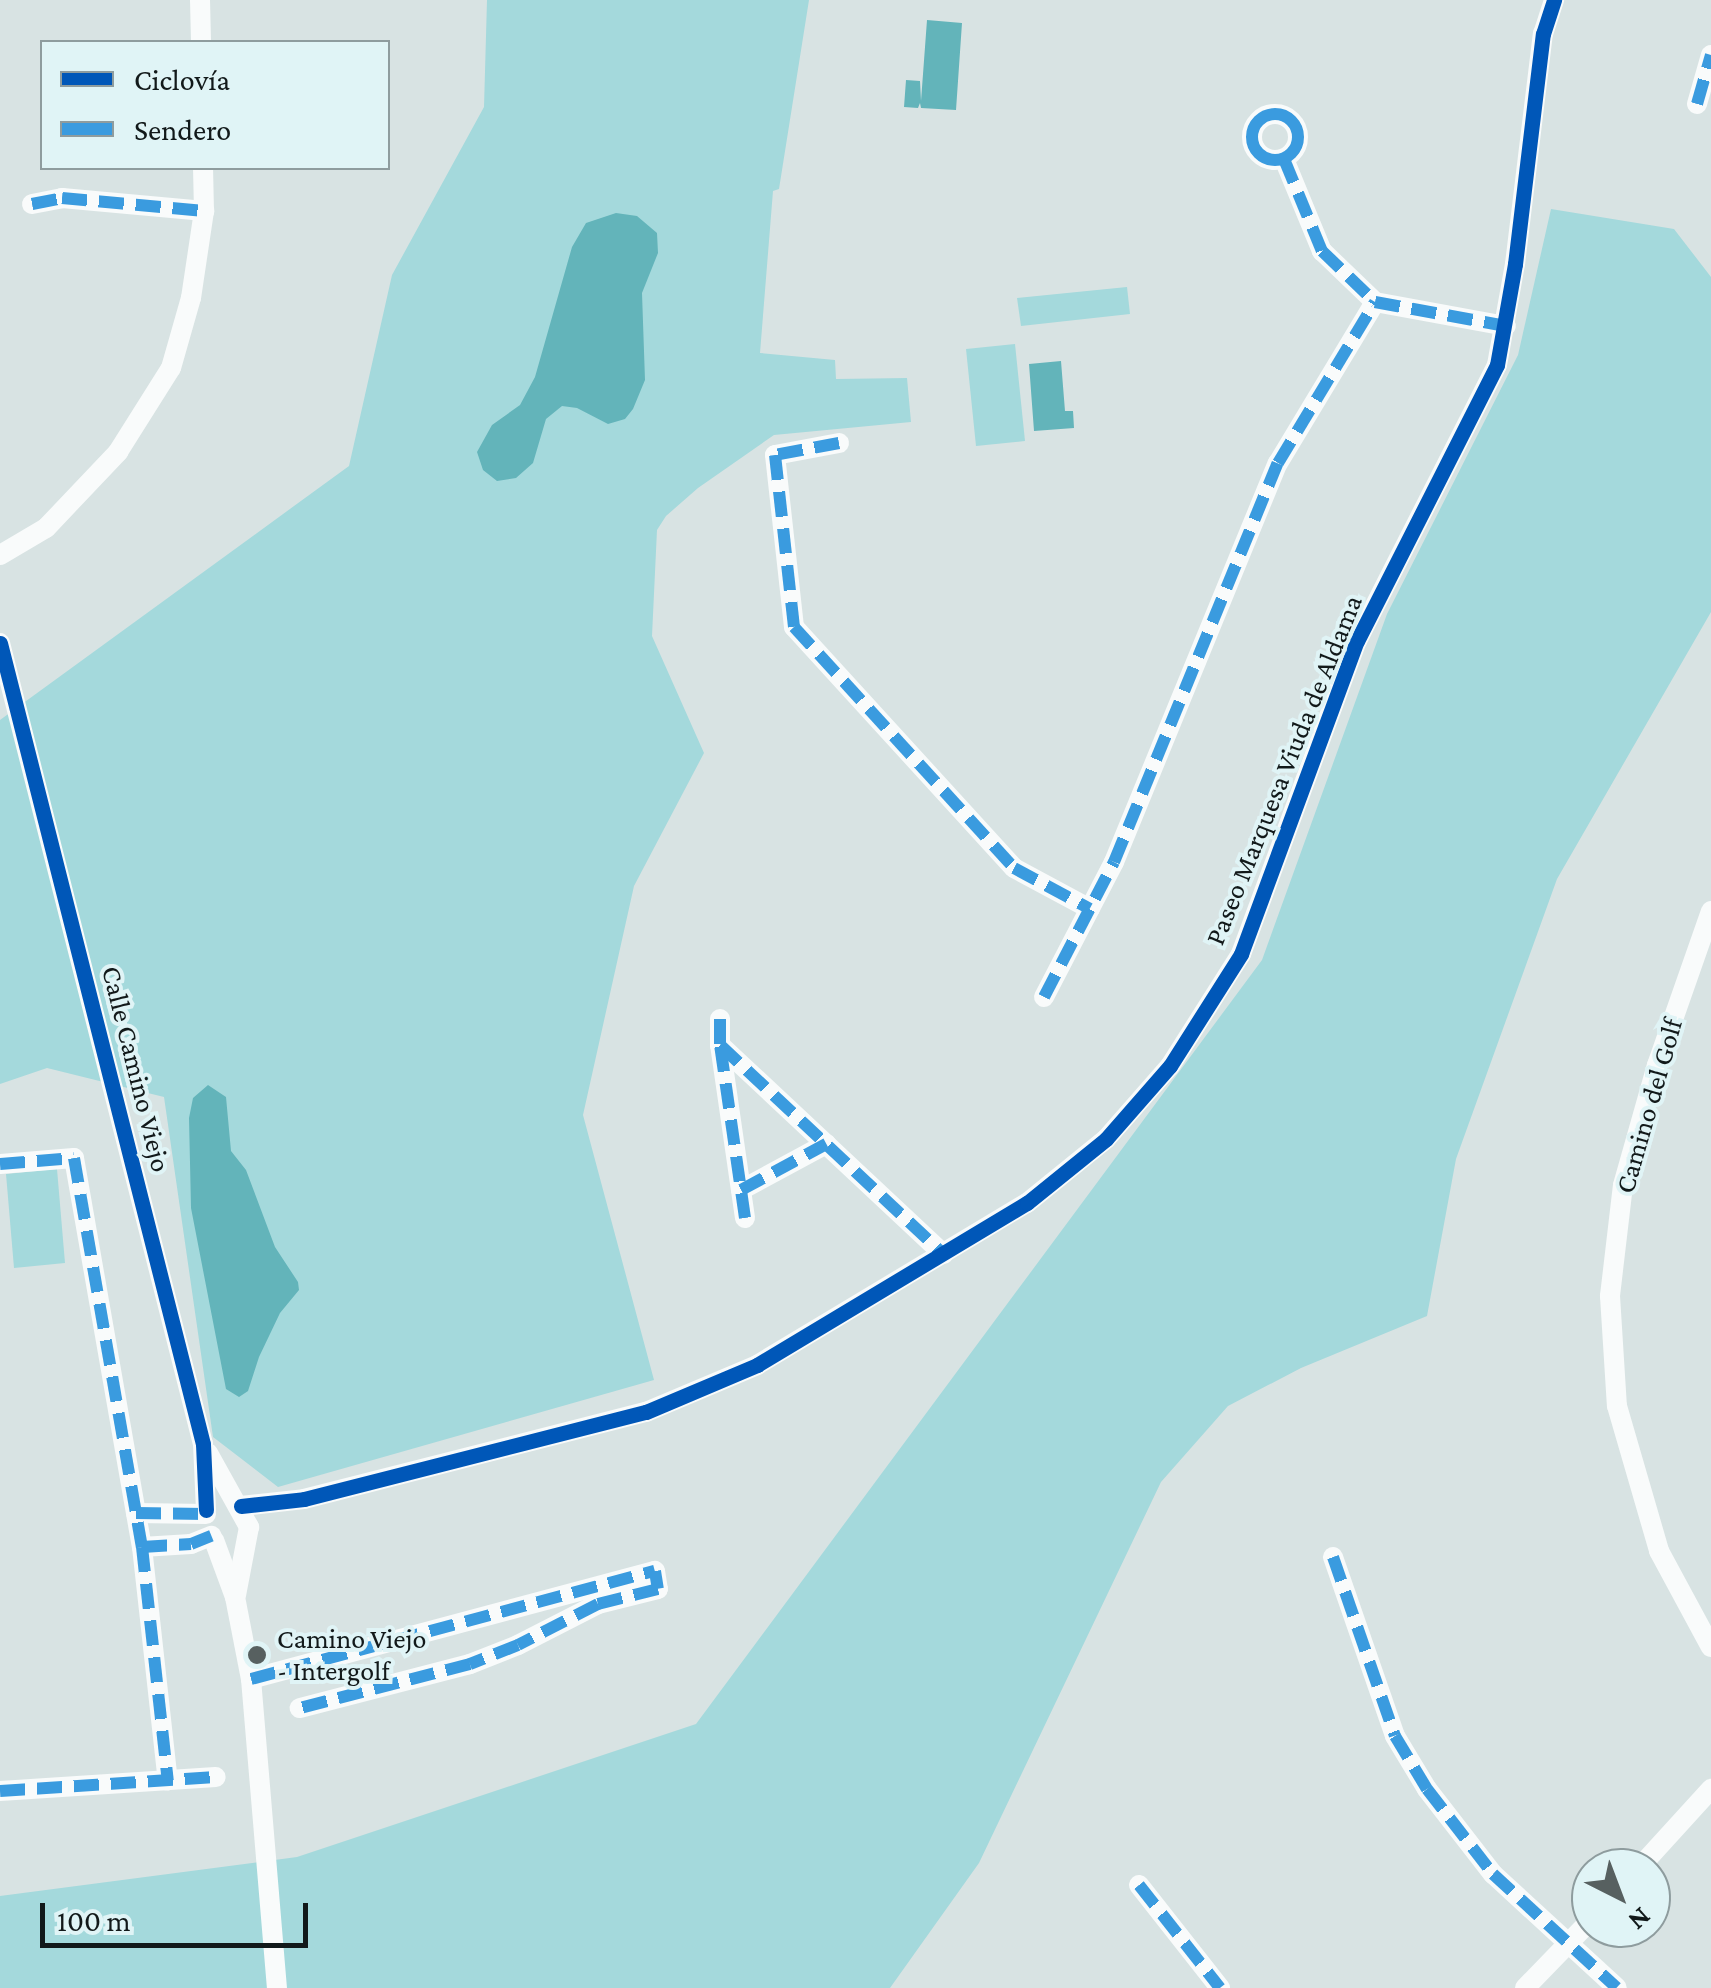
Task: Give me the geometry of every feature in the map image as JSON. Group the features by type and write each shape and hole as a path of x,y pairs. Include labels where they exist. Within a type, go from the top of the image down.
{"street":[{"path":"200,0 200,40"},
{"name":"Paseo Marquesa Viuda de Aldama","path":"237,1502 304,1499 646,1412 757,1365 1027,1202 1106,1139 1170,1066 1241,954 1358,642 1496,365 1506,326 1542,34 1554,0"},
{"path":"1697,104 1711,55"},
{"path":"1284,159 1322,251 1375,302 1506,326"},
{"path":"0,555 46,528 118,452 171,368 191,298 204,211 203,170"},
{"path":"32,204 62,198 204,211"},
{"path":"1044,997 1114,862 1278,462 1375,302"},
{"path":"840,443 775,455 794,627 1014,868 1090,909"},
{"name":"Calle Camino Viejo","path":"0,643 203,1444 206,1511"},
{"name":"Camino del Golf","path":"1711,911 1657,1064 1623,1185 1610,1296 1618,1406 1659,1551 1711,1647"},
{"path":"720,1019 720,1045 745,1218"},
{"path":"720,1045 943,1254"},
{"path":"741,1190 826,1144"},
{"path":"0,1164 74,1158 142,1546 168,1781"},
{"name":"Calle Camino Viejo","path":"203,1444 237,1502"},
{"path":"136,1513 206,1511 225,1496 237,1502 248,1530 236,1598"},
{"name":"Paseo Marquesa Viuda de Aldama","path":"248,1530 304,1499"},
{"path":"206,1511 212,1538 236,1598 252,1679 277,1988"},
{"path":"142,1546 191,1544 212,1538 231,1545 248,1530"},
{"path":"1333,1557 1395,1736 1427,1789 1493,1874 1617,1988"},
{"path":"252,1679 655,1571 658,1589 598,1604 502,1652 300,1708"},
{"path":"0,1791 216,1777"},
{"path":"1656,1848 1711,1789"},
{"path":"1139,1885 1220,1988"},
{"path":"1525,1988 1571,1941"}],"shaded area":[{"path":"487,0 809,0 779,189 773,191 760,353 835,360 836,379 907,378 911,422 774,435 698,488 666,516 657,530 652,636 704,753 634,886 583,1115 654,1380 278,1487 213,1437 164,1097 47,1068 0,1084 0,720 349,466 392,275 484,107"},
{"path":"927,20 962,23 956,110 921,108 920,103 918,108 904,107 906,80 920,81 921,101"},
{"path":"1551,209 1674,229 1711,277 1711,612 1557,879 1456,1159 1427,1316 1301,1368 1228,1406 1161,1482 979,1863 890,1988 0,1988 0,1896 297,1857 696,1724 1262,960 1387,614 1518,355"},
{"path":"616,213 637,216 657,233 658,253 642,293 645,380 633,409 625,419 608,424 577,408 562,406 546,419 533,463 516,478 497,481 483,470 477,452 492,425 520,405 535,377 572,247 586,223"},
{"path":"1127,287 1130,314 1021,326 1017,298"},
{"path":"1015,344 1025,441 976,446 966,349"},
{"path":"1061,361 1065,411 1073,411 1074,428 1034,431 1029,364"},
{"path":"208,1085 226,1097 231,1151 246,1170 275,1247 298,1282 299,1290 280,1313 248,1391 239,1397 226,1389 191,1208 189,1118 193,1098"},
{"path":"57,1169 65,1263 14,1268 6,1174"}],"marked path":[{"path":"1697,104 1711,55"},
{"path":"1275,114 1291,121 1298,137 1291,153 1275,160 1259,153 1252,137 1259,121 1275,114"},
{"path":"1284,159 1322,251 1375,302 1506,326"},
{"path":"32,204 62,198 204,211"},
{"path":"1044,997 1114,862 1278,463 1375,302"},
{"path":"839,443 775,455 794,627 1014,868 1090,909"},
{"path":"720,1019 720,1045"},
{"path":"745,1218 720,1045 943,1254"},
{"path":"741,1190 826,1144"},
{"path":"0,1164 74,1158 142,1547 168,1781"},
{"path":"136,1513 206,1514"},
{"path":"142,1547 191,1544 211,1536"},
{"path":"1333,1557 1395,1736 1427,1789 1493,1874 1617,1988"},
{"path":"251,1679 655,1571 658,1589 598,1604 518,1645 470,1664 300,1708"},
{"path":"0,1791 216,1777"},
{"path":"1139,1885 1220,1988"}],"cycle path":[{"path":"241,1506 304,1499 646,1412 757,1365 1027,1203 1106,1139 1170,1066 1241,954 1357,641 1497,365 1515,264 1543,34 1554,0"},
{"path":"0,643 203,1444 206,1510"}],"place":[{"name":"Camino Viejo - Intergolf","path":"257,1655"}]}
